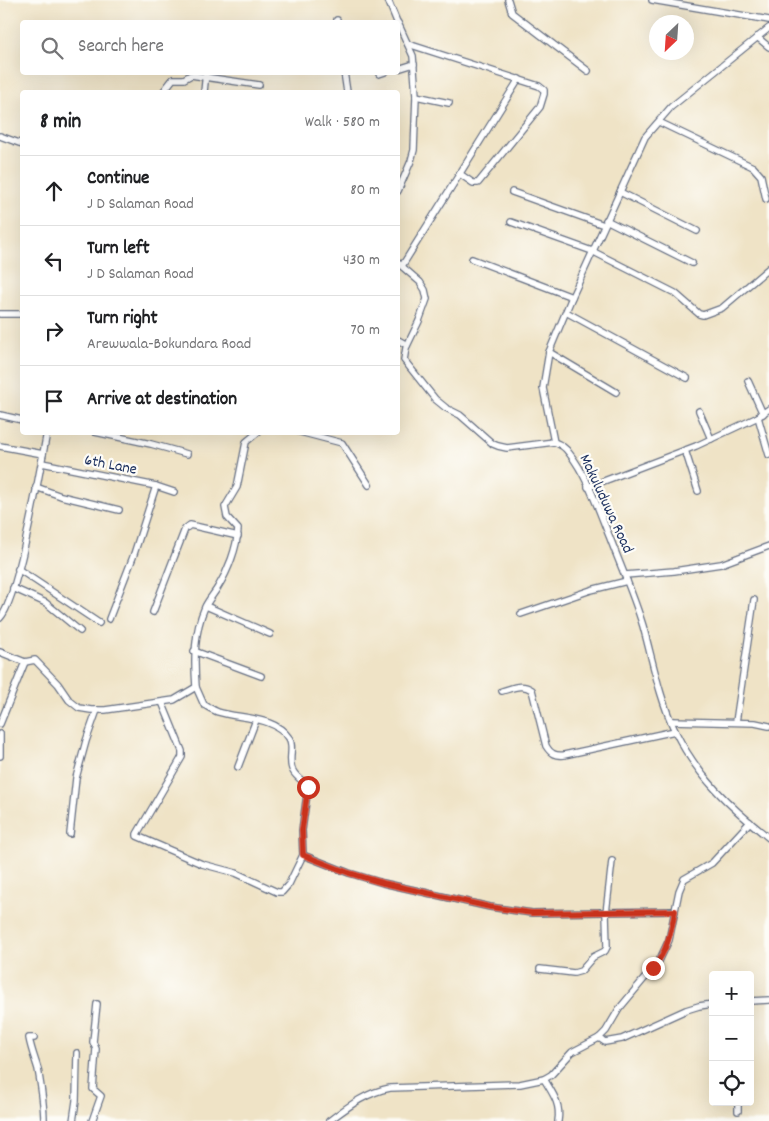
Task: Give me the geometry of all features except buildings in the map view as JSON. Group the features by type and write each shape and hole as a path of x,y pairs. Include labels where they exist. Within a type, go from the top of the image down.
{"street":[{"path":"388,0 396,20"},
{"path":"508,0 512,13 588,71"},
{"path":"652,0 769,20"},
{"path":"403,356 405,362 441,404 460,415 493,444 507,448 554,442 543,388 549,352 592,251 645,137 671,108 769,28"},
{"path":"400,29 413,56 416,96 414,150 400,186"},
{"path":"757,37 769,47"},
{"path":"408,44 519,79 539,86 544,90 540,106 478,182 473,183 460,174"},
{"path":"400,68 414,64"},
{"path":"164,90 172,79 184,79 198,75"},
{"path":"204,90 206,75"},
{"path":"211,75 259,85"},
{"path":"344,75 347,90"},
{"path":"400,360 419,322 427,299 425,290 420,282 400,265 519,79"},
{"path":"416,96 449,103"},
{"path":"659,122 753,167 761,176 766,199"},
{"path":"0,136 20,143"},
{"path":"512,192 605,223 692,263"},
{"path":"620,192 697,231"},
{"path":"511,222 592,251 675,293 699,314 703,315 722,308 769,268"},
{"path":"472,258 572,297"},
{"path":"566,312 687,378"},
{"path":"0,314 20,314"},
{"path":"400,341 407,345"},
{"path":"549,352 616,392"},
{"path":"748,381 761,416 769,455"},
{"path":"588,487 711,439 761,416 769,409"},
{"path":"699,411 711,439"},
{"path":"0,415 20,420"},
{"path":"0,618 6,610 18,569 42,463 46,435"},
{"path":"109,435 187,454"},
{"path":"162,702 182,751 182,757 137,836 202,864 236,873 277,892 282,892 289,884 303,855 302,830 308,792 307,784 293,771 290,764 291,740 285,732 275,726 217,712 204,705 196,687 194,651 202,614 227,572 238,536 238,529 227,517 225,507 237,487 246,442 254,435"},
{"path":"313,435 342,442 369,485"},
{"name":"Makuluduwa Road","path":"554,442 560,444 569,453 588,487 626,578 643,626 654,673 675,731 711,787 769,838"},
{"path":"0,446 42,454"},
{"path":"684,450 698,492"},
{"name":"6th Lane","path":"42,463 156,486 174,492"},
{"path":"109,619 133,557 156,486"},
{"path":"36,487 61,496 119,510"},
{"path":"154,612 185,529 190,525 238,536"},
{"path":"521,614 626,578 721,564 769,546"},
{"path":"18,569 99,624"},
{"path":"13,588 46,603 80,631"},
{"path":"736,722 754,600"},
{"path":"206,606 270,634"},
{"path":"194,651 261,676"},
{"path":"0,652 22,661 34,660 41,665 79,708 97,710 174,700 196,687"},
{"path":"0,724 22,661"},
{"path":"502,690 520,686 526,686 532,690 546,746 555,755 564,755 675,731"},
{"path":"70,834 76,778 97,710"},
{"path":"238,767 256,720"},
{"path":"671,721 736,722 769,726"},
{"path":"0,734 0,756"},
{"path":"329,1121 354,1102 370,1093 390,1088 520,1084 544,1079 556,1071 572,1052 599,1038 606,1031 619,1009 659,961 668,940 679,891 684,879 712,863 750,822"},
{"path":"303,855 349,873 383,883 490,907 532,913 675,911"},
{"path":"540,969 574,973 582,971 593,958 605,951 607,947 606,913 612,861"},
{"path":"754,1001 769,1000"},
{"path":"92,1121 102,1096 93,1089 97,1004"},
{"path":"599,1038 605,1042 622,1039 686,1010 709,1005"},
{"path":"34,1038 30,1038 38,1068 44,1121"},
{"path":"73,1121 76,1101 77,1053"},
{"path":"544,1079 558,1102 558,1121"},
{"path":"738,1106 738,1111"}],"route":[{"path":"308,787 302,830 303,855 349,873 383,883 490,907 532,913 675,911 666,948 653,968"}]}
